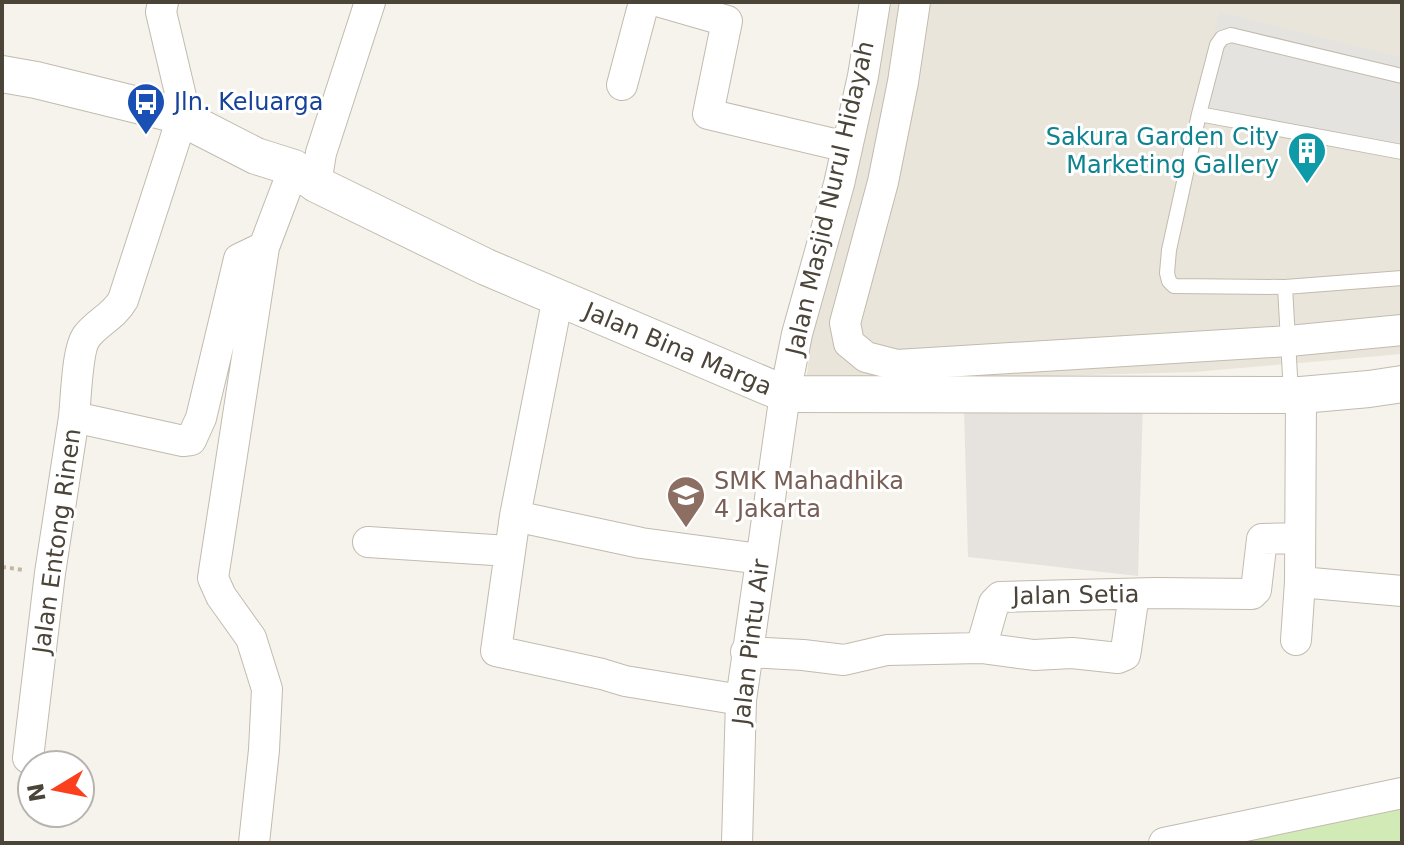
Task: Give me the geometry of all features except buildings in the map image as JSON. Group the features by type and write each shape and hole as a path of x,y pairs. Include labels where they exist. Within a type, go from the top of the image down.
{"street":[{"path":"74,417 81,349 86,336 118,310 123,300 182,118 182,101 161,12 163,2"},
{"name":"Jalan Entong Rinen","path":"254,843 267,689 251,638 221,596 213,578 264,247 321,153 370,2"},
{"path":"622,85 644,2"},
{"path":"661,2 727,21 708,114 847,147"},
{"name":"Jalan Masjid Nurul Hidayah","path":"785,394 797,334 839,184 863,76 875,2"},
{"path":"915,2 883,182 845,323 849,343 866,357 897,365 1289,341 1402,330"},
{"name":"Jalan Bina Marga","path":"2,74 174,114 486,267 785,394 1296,394 1402,384"},
{"name":"Jalan Entong Rinen","path":"29,749 50,573 74,417 183,441 191,440 201,418 239,259 264,247"},
{"path":"558,297 515,516 496,651 625,681 741,700"},
{"name":"Jalan Pintu Air","path":"737,843 741,700 746,652 785,394"},
{"path":"1296,394 1300,538 1296,640"},
{"path":"515,516 641,543 760,559"},
{"name":"Jalan Setia","path":"981,648 994,603 1000,597 1252,594 1256,590 1262,539 1300,538"},
{"path":"368,542 509,551"},
{"path":"1300,582 1402,591"},
{"path":"746,652 844,660 887,650 981,648 1034,655 1072,653 1118,658 1125,655 1134,594"},
{"path":"1164,843 1402,793"}],"lane":[{"path":"1402,76 1231,35 1222,38 1217,45 1199,114 1169,250 1167,273 1174,286 1285,287 1402,278"},
{"path":"1199,114 1402,152"},
{"path":"1285,287 1296,394"}],"shaded area":[{"path":"886,2 1402,2 1402,354 1195,372 806,383 810,346 851,185"},
{"path":"1219,12 1402,58 1402,159 1196,108"},
{"path":"1143,401 1138,576 968,557 964,407"}],"green space":[{"path":"1402,797 1402,843 1182,843"}],"place":[{"name":"Jln. Keluarga","path":"146,136"},
{"name":"Sakura Garden City Marketing Gallery","path":"1307,185"},
{"name":"SMK Mahadhika 4 Jakarta","path":"686,529"}]}
